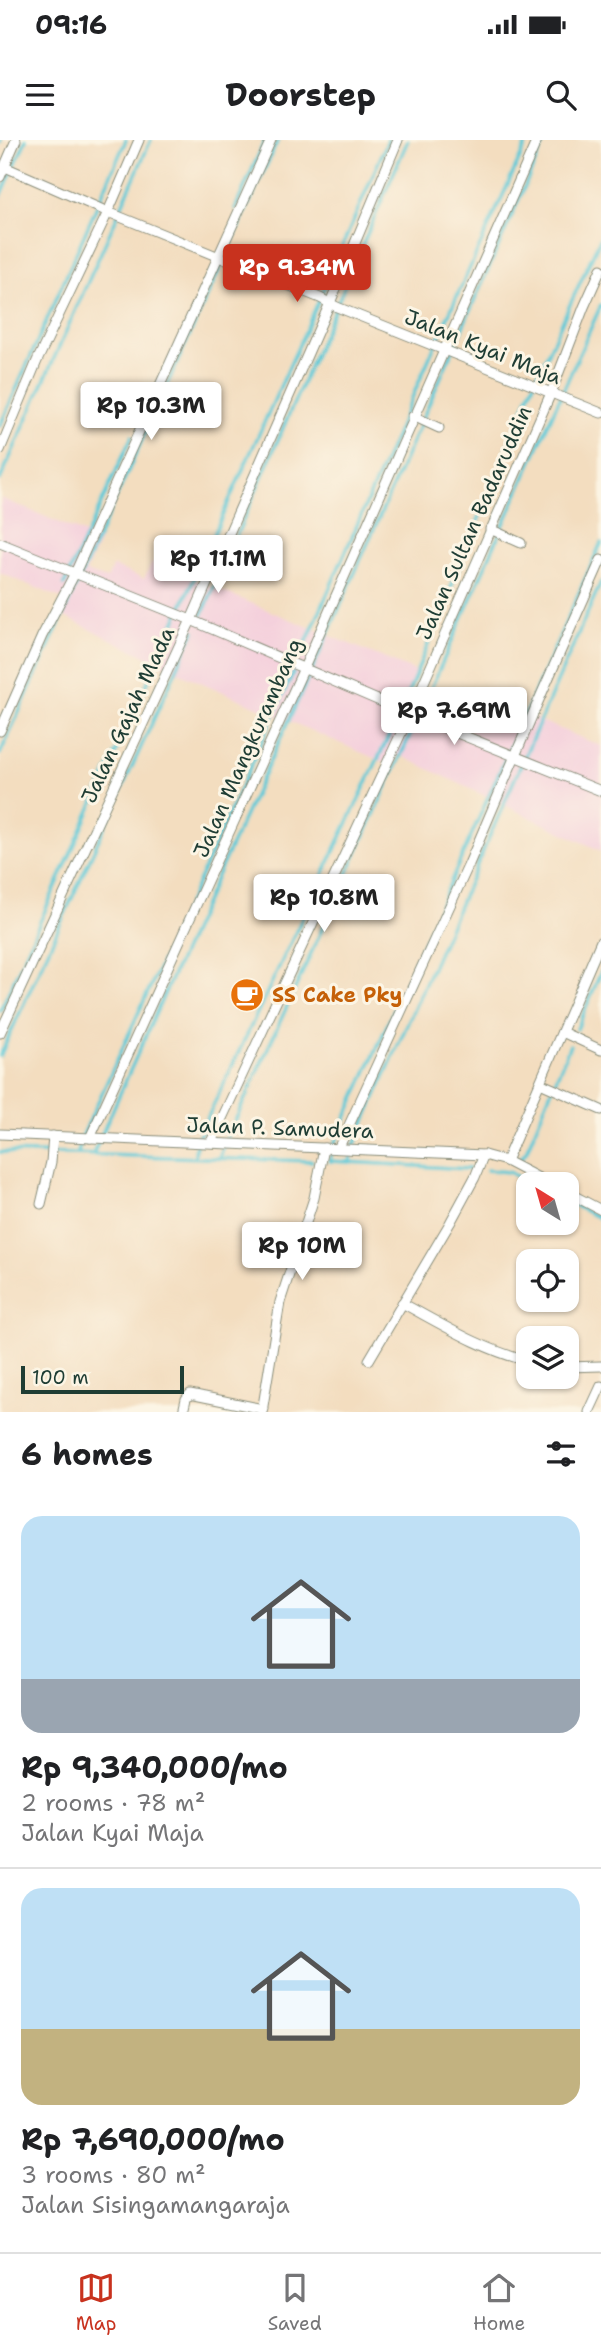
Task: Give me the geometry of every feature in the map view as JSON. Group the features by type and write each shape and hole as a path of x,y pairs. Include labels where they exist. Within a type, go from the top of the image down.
{"street":[{"path":"0,177 16,140"},
{"path":"0,450 42,349 108,212 139,140"},
{"path":"0,731 42,636 75,573 271,140"},
{"name":"Jalan Gajah Mada","path":"0,1032 191,620 330,303 398,140"},
{"name":"Jalan Mangkurambang","path":"90,1138 304,668 537,140"},
{"name":"Jalan Kyai Maja","path":"5,167 108,212 601,413"},
{"name":"Jalan Sultan Badaruddin","path":"211,1142 410,713 551,393 601,269"},
{"path":"414,416 439,428"},
{"path":"490,529 521,544"},
{"path":"0,543 600,789"},
{"path":"339,1147 470,864 601,560"},
{"path":"506,1161 601,941"},
{"path":"562,1032 601,1050"},
{"path":"540,1083 601,1110"},
{"name":"Jalan P. Samudera","path":"0,1134 484,1155 506,1161 527,1172"},
{"path":"41,1204 51,1162 53,1136"},
{"path":"183,1412 190,1394 262,1411 280,1302 314,1199 324,1148"},
{"path":"369,1360 450,1223 484,1155"},
{"path":"579,1198 601,1210"},
{"path":"402,1303 481,1344 516,1358"},
{"path":"579,1367 601,1366"},
{"path":"589,1412 601,1386"}],"shaded area":[{"path":"1,498 100,540 86,572 107,579 113,566 144,579 152,562 415,671 402,706 471,730 486,698 601,746 601,851 397,754 392,766 180,673 61,615 66,600 0,573"}],"waterway":[{"path":"0,198 26,140"},
{"path":"0,426 126,140"},
{"path":"0,480 151,140"},
{"path":"235,209 265,140"},
{"path":"0,754 278,140"},
{"path":"0,1011 320,298 388,140"},
{"path":"202,615 408,140"},
{"path":"300,657 434,347 528,140"},
{"path":"93,1154 316,661 545,140"},
{"path":"195,1156 196,1142 403,706 533,385 601,237"},
{"path":"220,1157 601,305"},
{"path":"64,585 132,436"},
{"path":"469,1169 330,1161 333,1147 601,543"},
{"path":"350,1162 353,1148 601,582"},
{"path":"0,1056 194,631"},
{"path":"78,1153 82,1137 293,673"},
{"path":"577,1029 601,972"},
{"path":"520,1159 526,1152 570,1045"},
{"path":"0,1152 312,1161"},
{"path":"487,1170 509,1172 516,1176"},
{"path":"579,1208 601,1219"}],"place":[{"name":"SS Cake Pky","path":"247,995"}]}
